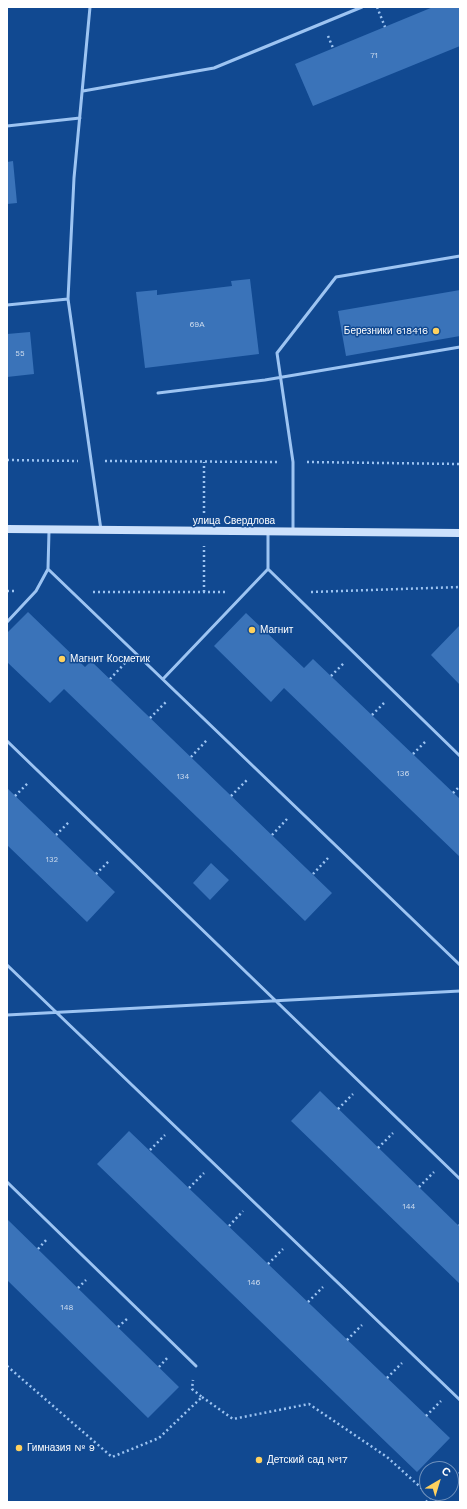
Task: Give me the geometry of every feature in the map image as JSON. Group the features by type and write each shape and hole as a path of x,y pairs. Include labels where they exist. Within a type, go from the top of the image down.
{"main road":[{"name":"улица Свердлова","path":"7,529 460,533"}],"lane":[{"path":"90,7 74,178 68,299 101,530"},
{"path":"83,91 214,68 362,7"},
{"path":"7,126 80,118"},
{"path":"293,531 293,462 277,353 336,277 460,256"},
{"path":"7,305 68,299"},
{"path":"158,392 281,377 460,347"},
{"path":"7,622 36,592 48,569 48,529"},
{"path":"163,679 268,569 268,531"},
{"path":"48,569 460,965"},
{"path":"268,569 460,756"},
{"path":"7,741 460,1179"},
{"path":"7,965 460,1400"},
{"path":"7,1015 460,991"},
{"path":"7,1182 196,1366"}],"path":[{"path":"377,7 385,27"},
{"path":"7,460 460,464"},
{"path":"110,679 135,652"},
{"path":"331,676 354,653"},
{"path":"150,718 176,691"},
{"path":"191,757 216,730"},
{"path":"232,796 257,770"},
{"path":"15,796 38,772"},
{"path":"453,793 460,786"},
{"path":"272,835 298,808"},
{"path":"56,835 79,811"},
{"path":"313,874 338,848"},
{"path":"96,874 120,850"},
{"path":"338,1109 362,1084"},
{"path":"378,1148 402,1124"},
{"path":"150,1150 174,1125"},
{"path":"189,1188 214,1163"},
{"path":"419,1187 442,1163"},
{"path":"228,1226 253,1201"},
{"path":"268,1264 293,1239"},
{"path":"308,1302 332,1277"},
{"path":"348,1340 372,1315"},
{"path":"387,1378 411,1353"},
{"path":"7,1366 112,1456 159,1438 202,1397"},
{"path":"196,1366 192,1389 233,1419 309,1404 387,1458 419,1486"},
{"path":"426,1416 451,1391"}],"building":[{"path":"433,7 460,7 460,46 313,106 295,64"},
{"path":"13,161 17,203 7,204 7,162"},
{"path":"250,279 259,354 145,368 136,292 157,290 157,295 232,286 231,281"},
{"path":"460,290 460,336 346,356 338,311"},
{"path":"30,332 34,374 7,377 7,334"},
{"path":"28,612 85,667 91,661 332,893 305,921 64,689 50,703 7,662 7,633"},
{"path":"246,613 304,668 313,659 460,799 460,857 284,688 271,702 214,646"},
{"path":"460,625 460,685 431,655"},
{"path":"7,788 115,892 87,922 7,845"},
{"path":"211,863 229,880 210,900 193,883"},
{"path":"320,1091 460,1227 460,1284 291,1121"},
{"path":"129,1131 450,1438 428,1461 419,1461 419,1470 417,1472 97,1164"},
{"path":"7,1219 179,1387 148,1418 7,1280"}],"place":[{"name":"Березники 618416","path":"436,331"},
{"name":"Магнит","path":"252,630"},
{"name":"Магнит Косметик","path":"62,659"},
{"name":"Гимназия № 9","path":"19,1448"},
{"name":"Детский сад №17","path":"259,1460"}]}
